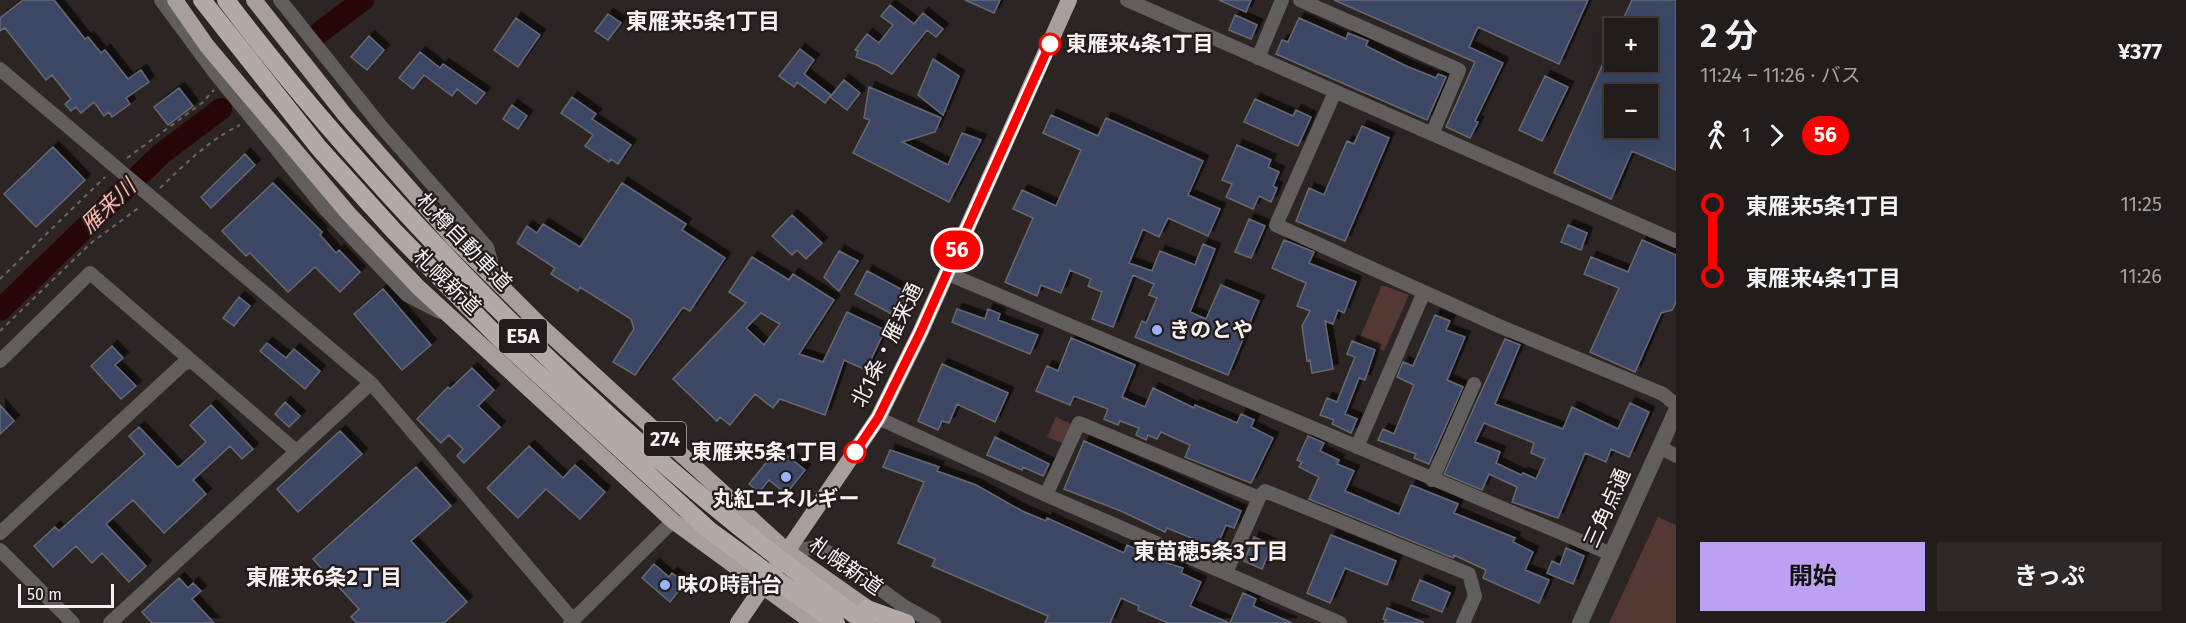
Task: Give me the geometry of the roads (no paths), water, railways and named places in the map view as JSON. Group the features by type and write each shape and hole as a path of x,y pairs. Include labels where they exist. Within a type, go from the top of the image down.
{"highway":[{"name":"札幌新道","path":"175,0 207,46 348,213 418,287 673,521 813,623"},
{"name":"札樽自動車道","path":"202,0 319,148 394,231 499,338 709,530 836,623"},
{"name":"札樽自動車道","path":"226,0 332,131 408,217 528,341 646,452 717,512 866,616 906,623"},
{"name":"札幌新道","path":"254,0 345,115 453,238 497,283 788,552 866,616 890,623"},
{"name":"北1条・雁来通","path":"738,623 878,418 1069,0"}],"street":[{"path":"161,0 223,82 326,210 407,295 452,319"},
{"path":"280,0 380,125 487,247 497,283"},
{"path":"1127,0 1676,241"},
{"path":"1258,58 1282,0"},
{"path":"1300,0 1459,70 1432,134"},
{"path":"0,69 124,164 151,195 371,383 571,622 673,521"},
{"path":"1335,92 1276,225 1424,292 1663,394 1676,405"},
{"path":"0,361 90,273 296,451"},
{"path":"946,273 1611,554"},
{"path":"1357,447 1424,292"},
{"path":"0,533 183,364 192,361"},
{"path":"110,623 371,383"},
{"path":"1432,480 1474,384"},
{"name":"三角点通","path":"1580,623 1676,411"},
{"path":"878,418 1046,495 1340,623"},
{"path":"1046,495 1079,423 1259,498"},
{"path":"1660,447 1676,456"},
{"path":"1226,573 1259,498 1265,491 1469,574 1476,596 1464,623"},
{"path":"788,552 818,547 902,606 934,623"},
{"path":"0,550 73,623"}],"waterway":[{"name":"雁来川","path":"319,33 363,0"},
{"name":"雁来川","path":"0,310 161,154 221,109"}],"place":[{"name":"東雁来4条1丁目","path":"1050,44"},
{"name":"きのとや","path":"1157,330"},
{"name":"東雁来5条1丁目","path":"855,452"},
{"name":"丸紅エネルギー","path":"786,477"},
{"name":"味の時計台","path":"665,585"}],"district":[{"name":"東雁来5条1丁目","path":"703,21"},
{"name":"東苗穂5条3丁目","path":"1211,551"},
{"name":"東雁来6条2丁目","path":"324,577"}]}
